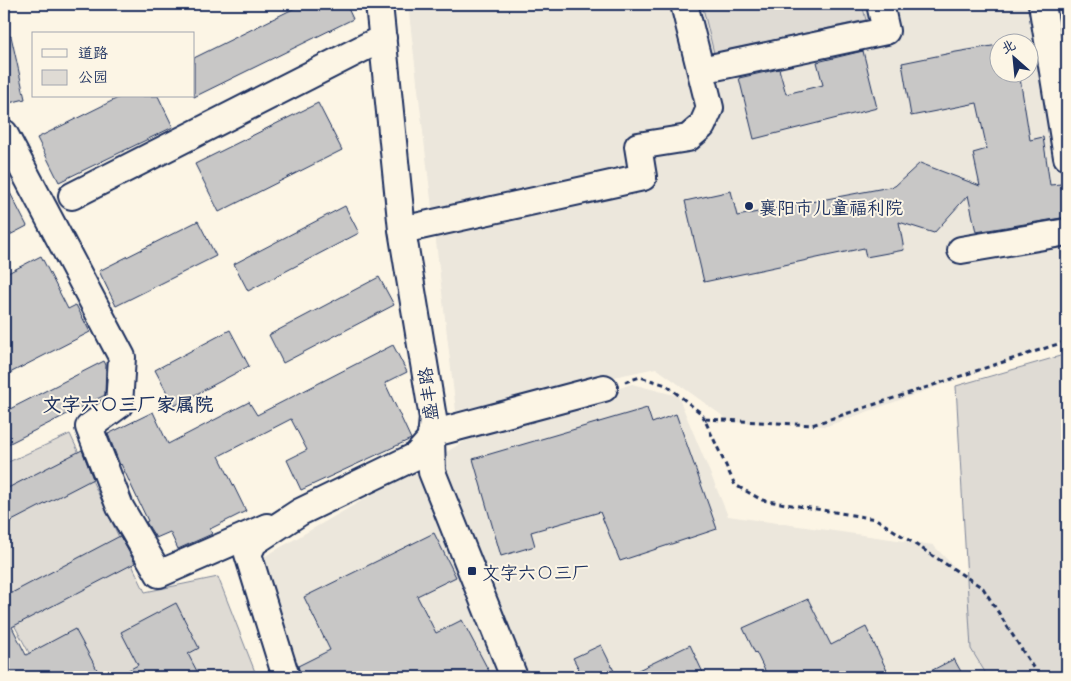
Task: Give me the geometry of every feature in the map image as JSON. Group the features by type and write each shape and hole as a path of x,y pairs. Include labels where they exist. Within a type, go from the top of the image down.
{"street":[{"name":"盛丰路","path":"286,677 248,554 254,542 300,512 416,456 431,437 433,418 402,230 379,4"},
{"path":"402,230 643,177 638,146 688,138 702,126 710,108 684,4"},
{"path":"701,70 886,31 880,4"},
{"path":"1042,4 1067,157"},
{"path":"72,196 383,38"},
{"path":"4,133 122,358 119,405 89,427 120,507 159,574 300,512"},
{"path":"961,250 1067,232"},
{"path":"514,677 432,472 431,437 604,388"}],"path":[{"path":"705,419 812,425 1067,341"},
{"path":"604,388 640,377 666,385 702,414 735,485 762,500 876,519 983,588 1038,677"}],"shaded area":[{"name":"襄阳市儿童福利院","path":"409,4 1067,4 1067,340 827,426 731,422 656,368 456,411"},
{"path":"632,384 678,396 728,516 933,545 967,580 971,649 988,677 279,677 262,558 474,436"}],"green space":[{"path":"702,4 862,4 866,20 714,53"},
{"path":"1067,354 1067,677 988,677 971,649 956,386"},
{"path":"70,434 145,592 218,577 257,677 42,677 4,606 4,464"}],"building":[{"path":"303,4 346,4 353,19 195,97 195,58"},
{"path":"11,36 25,99 9,103 4,81 4,37"},
{"path":"988,47 988,82 1021,82 1030,140 1043,137 1050,185 1061,184 1067,217 976,232 968,195 934,233 899,222 904,250 866,257 864,248 704,282 685,201 731,191 737,216 895,186 920,163 980,186 973,153 987,149 977,103 911,116 902,63"},
{"path":"863,51 877,108 754,139 739,78 779,69 786,94 823,85 817,62"},
{"path":"118,98 159,98 173,127 59,182 37,138"},
{"path":"318,103 342,150 219,212 195,164"},
{"path":"4,181 27,226 4,238"},
{"path":"345,206 359,233 248,291 234,264"},
{"path":"198,221 216,256 116,306 99,271"},
{"path":"41,256 68,309 76,305 90,332 4,376 4,275"},
{"path":"379,277 394,305 283,363 269,335"},
{"path":"230,330 249,366 174,406 155,370"},
{"path":"393,345 407,372 385,383 411,439 301,490 287,460 307,450 291,419 219,456 246,511 210,529 212,534 178,549 170,532 156,538 146,522 148,521 120,465 108,434 153,412 168,444 249,402 257,415"},
{"path":"104,361 106,365 105,395 4,446 4,412"},
{"path":"647,408 652,423 676,414 717,529 620,561 600,512 531,532 535,546 501,556 473,459"},
{"path":"82,450 93,479 4,525 4,490"},
{"path":"434,533 456,577 417,596 436,633 462,620 492,677 301,677 298,666 330,650 304,597"},
{"path":"120,536 135,563 12,627 26,655 75,629 101,677 4,677 4,597"},
{"path":"808,599 831,645 866,627 890,677 768,677 743,628"},
{"path":"176,603 199,648 188,654 200,677 116,677 138,665 121,632"},
{"path":"601,645 617,677 583,677 573,658"},
{"path":"690,645 705,677 624,677"},
{"path":"954,659 964,677 919,677"}],"place":[{"name":"襄阳市儿童福利院","path":"749,206"},
{"name":"文字六〇三厂","path":"472,571"}],"district":[{"name":"文字六〇三厂家属院","path":"128,403"}]}
